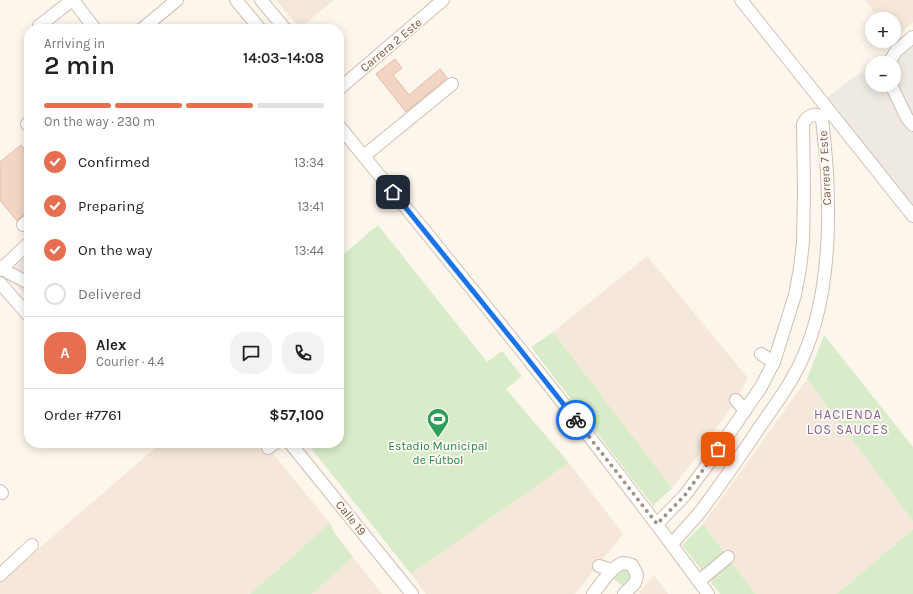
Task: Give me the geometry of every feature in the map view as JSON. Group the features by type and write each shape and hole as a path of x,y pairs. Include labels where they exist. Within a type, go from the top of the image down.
{"street":[{"path":"42,24 72,0 90,24"},
{"path":"148,24 177,0"},
{"path":"236,0 256,24"},
{"name":"Carrera 2 Este","path":"344,85 443,0"},
{"path":"741,0 913,216"},
{"path":"263,1 280,24"},
{"path":"893,56 896,51 913,37"},
{"path":"364,156 452,84"},
{"path":"894,92 907,118 913,125"},
{"name":"Carrera 7 Este","path":"657,524 685,495 745,411 761,387 774,362 795,295 800,268 803,242 804,199 803,124 805,119 810,115 816,114 822,119 826,150 828,234 825,270 813,329 793,377 700,513 672,544"},
{"path":"344,132 519,348 657,524 708,594"},
{"path":"24,248 1,269 24,280"},
{"path":"0,283 24,310"},
{"path":"761,354 774,362"},
{"path":"736,400 745,411"},
{"name":"Calle 19","path":"294,448 412,594"},
{"path":"0,576 32,545"},
{"path":"699,581 728,557"},
{"path":"593,594 612,570 618,565 624,563 632,565 638,574 635,583 624,594"},
{"path":"599,566 612,570"}],"shaded area":[{"path":"276,0 334,0 305,24 297,24"},
{"path":"865,0 913,0 913,22 901,32 901,12 874,12"},
{"path":"913,33 913,209 826,98 865,69 865,92 901,92 901,56 883,56 894,48 901,48 901,42"},
{"path":"647,256 748,378 736,400 694,460 672,488 553,332"},
{"path":"24,258 24,294 6,274"},
{"path":"807,379 913,521 913,529 837,594 755,594 703,524"},
{"path":"155,448 268,448 330,523 250,594 0,594 0,582"},
{"path":"569,463 623,534 575,594 426,594 411,574"},
{"path":"353,557 382,594 312,594"},
{"path":"654,575 668,594 638,594"}],"green space":[{"path":"378,225 487,362 502,351 522,376 506,389 569,463 411,574 311,448 344,448 344,254"},
{"path":"553,332 672,488 653,506 531,347"},
{"path":"824,335 913,447 913,521 807,379"},
{"path":"330,523 335,534 353,557 312,594 250,594"},
{"path":"703,524 755,594 720,594 682,545"},
{"path":"913,529 913,594 837,594"},
{"path":"627,568 631,576 623,586 612,577 617,569"}],"building":[{"path":"395,59 402,68 393,75 409,95 440,69 447,78 406,112 376,74"},
{"path":"21,145 24,148 24,214 17,221 0,200 0,162"}],"way so far":[{"path":"576,420 657,524 685,495 718,449"}],"place":[{"name":"Estadio Municipal de Fútbol","path":"438,438"}],"district":[{"name":"HACIENDA LOS SAUCES","path":"848,422"}],"route":[{"path":"393,192 576,420"}]}
